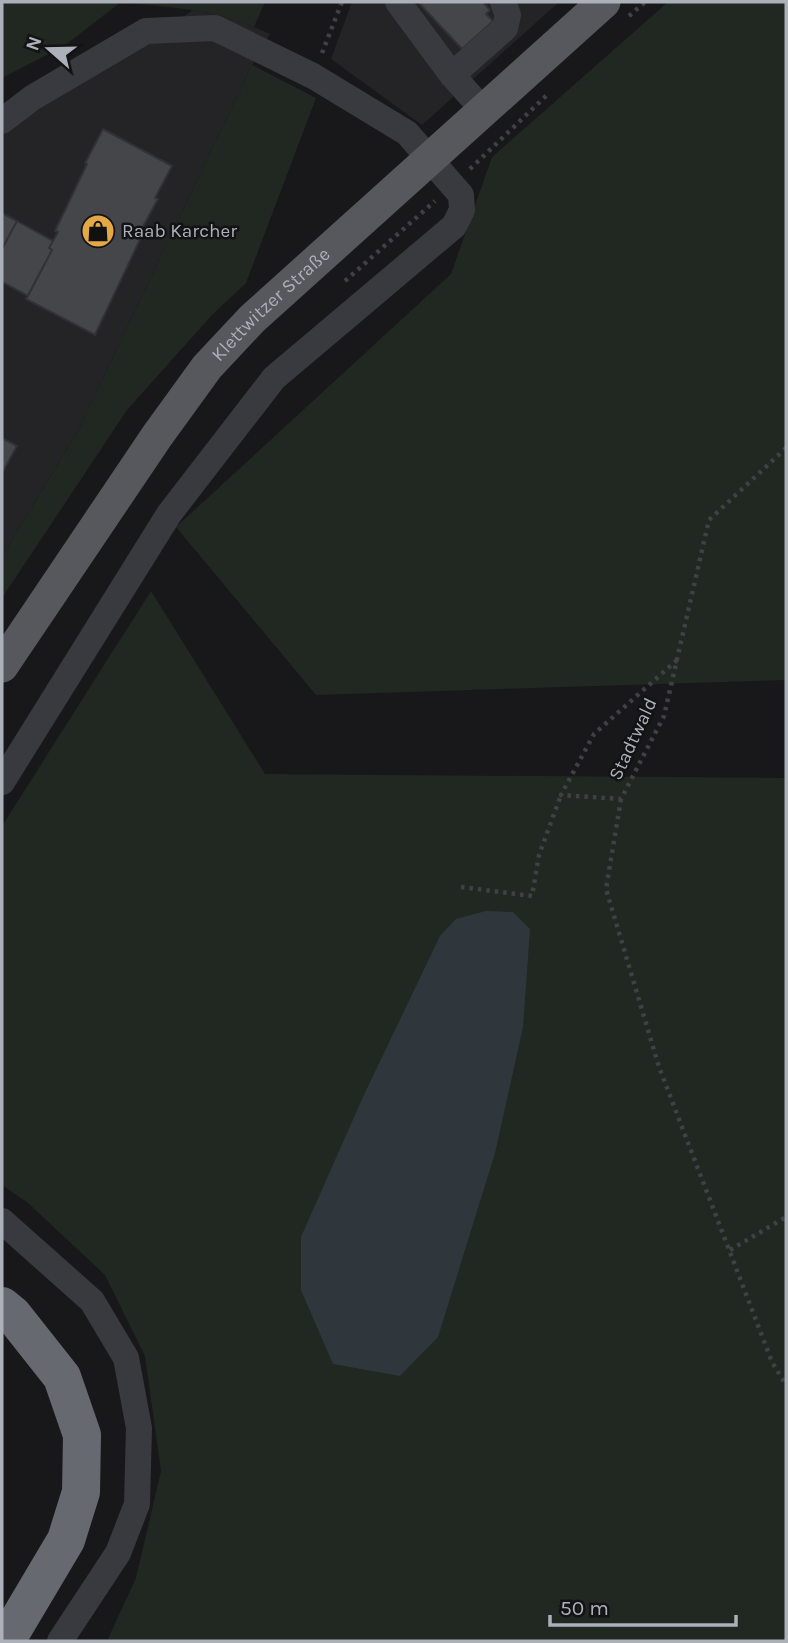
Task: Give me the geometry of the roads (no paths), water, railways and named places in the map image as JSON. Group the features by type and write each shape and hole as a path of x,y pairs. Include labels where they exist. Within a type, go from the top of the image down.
{"highway":[{"path":"2,1306 13,1315 62,1377 82,1435 81,1492 66,1540 6,1641"},
{"path":"2,1607 45,1575"}],"main road":[{"name":"Klettwitzer Straße","path":"2,666 157,436 207,367 252,319 604,2"}],"lane":[{"path":"398,2 452,75 483,110"},
{"path":"452,75 505,28 511,6"},
{"path":"2,121 32,98 146,31 215,28 313,76 407,133 461,195 462,210 454,226 274,378 169,514 2,782"},
{"path":"2,1221 92,1301 127,1358 139,1428 137,1504 118,1553 60,1641"}],"place":[{"name":"Raab Karcher","path":"98,231"}]}
